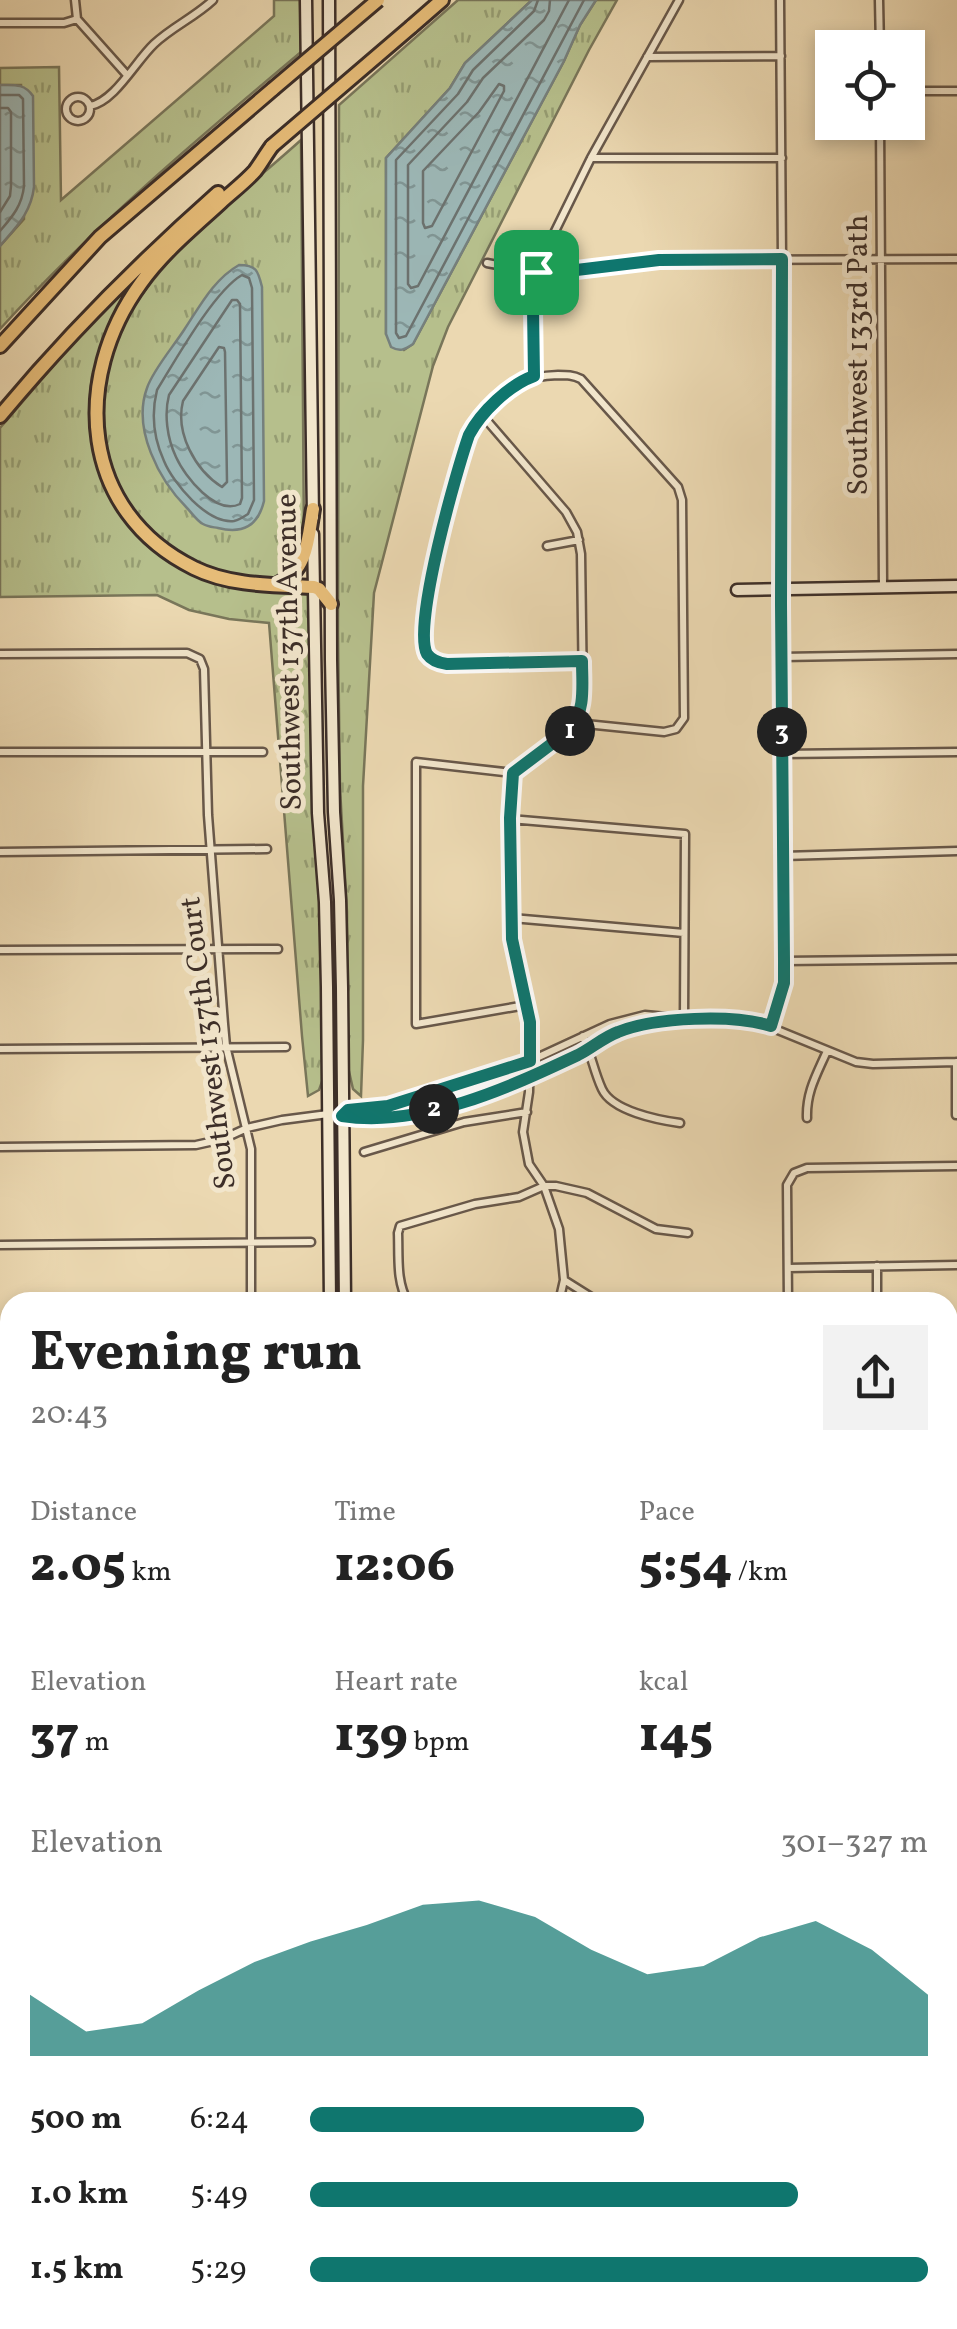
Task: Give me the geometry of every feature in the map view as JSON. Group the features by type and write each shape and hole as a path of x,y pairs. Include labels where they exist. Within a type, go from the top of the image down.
{"highway":[{"path":"0,346 100,237 378,0"},
{"path":"0,416 89,313 131,271 442,0"},
{"path":"272,146 253,173 179,240 141,282 118,321 97,382 95,417 100,457 118,501 148,538 194,568 224,579 314,587 331,604"},
{"path":"276,585 299,568 313,509"}],"main road":[{"name":"Southwest 137th Avenue","path":"306,0 318,813 325,919 330,1292"},
{"name":"Southwest 137th Avenue","path":"328,0 331,604 334,812 341,935 345,1292"},
{"path":"738,590 957,586"}],"street":[{"path":"75,0 77,19 128,75"},
{"path":"90,106 99,104 154,44 213,0"},
{"path":"534,376 536,272 591,158 679,0"},
{"path":"771,1026 784,983 780,0"},
{"path":"879,0 880,30"},
{"path":"0,23 77,19"},
{"path":"646,57 780,56"},
{"path":"925,91 957,91"},
{"name":"Southwest 133rd Path","path":"880,140 884,588"},
{"path":"591,158 782,158"},
{"path":"488,263 560,272 659,260 957,259"},
{"path":"576,723 664,732 679,726 684,714 681,493 581,379 566,375 534,376 517,384 483,416 467,440 428,586 424,645 429,656 447,664 582,661"},
{"path":"483,416 566,512 579,540 582,703 570,730 513,773 416,762 416,1024 526,1006"},
{"path":"546,546 579,540"},
{"name":"Southwest 137th Court","path":"0,654 187,653 200,660 204,669 210,850 226,1046 251,1149 251,1292"},
{"path":"782,656 957,654"},
{"path":"0,752 263,752"},
{"path":"782,754 957,752"},
{"path":"513,773 512,939 530,1022 530,1078 522,1132 528,1164 544,1186 559,1229 564,1280 561,1292"},
{"path":"510,818 685,834 684,1020"},
{"path":"0,852 266,849"},
{"path":"784,856 957,851"},
{"path":"512,918 684,933"},
{"path":"0,950 278,949"},
{"path":"784,961 957,959"},
{"path":"342,1116 348,1110 388,1106 530,1061 610,1024 645,1015 684,1020"},
{"path":"0,1147 196,1145 282,1120 328,1114 368,1120 411,1116 530,1078 616,1032 684,1020 746,1021 771,1026 856,1062 957,1062 956,1116"},
{"path":"583,1036 602,1090 610,1101 655,1120 680,1123"},
{"path":"0,1049 286,1048"},
{"path":"807,1118 810,1088 826,1051"},
{"path":"364,1152 464,1122 527,1112"},
{"path":"788,1292 788,1185 799,1170 957,1166"},
{"path":"403,1292 400,1226 475,1204 519,1197 544,1186 588,1193 656,1229 688,1233"},
{"path":"0,1246 311,1242"},
{"path":"788,1268 957,1265"},
{"path":"877,1266 877,1292"},
{"path":"564,1280 583,1292"}],"green space":[{"path":"274,0 300,0 301,52 108,220 0,329 0,246 24,219 21,85 0,85 0,68 59,67 61,200 274,16"},
{"path":"458,0 532,0 465,63 450,88 386,158 386,334 404,350 413,344 580,25 596,0 617,0 448,327 433,366 374,593 363,786 361,1096 353,1089 348,1067 347,912 340,788 339,105"},
{"path":"301,140 304,542 300,559 287,573 255,578 206,566 170,546 141,519 119,486 106,448 102,409 107,368 122,327 138,300 179,250"},
{"path":"140,274 111,326 92,376 90,426 103,479 178,564 304,589 309,594 323,1079 319,1090 308,1096 269,623 189,610 157,595 0,597 0,428 91,322"}],"water":[{"path":"532,0 596,0 413,344 402,350 394,349 386,334 386,158 450,88 465,63"},
{"path":"0,85 22,87 33,96 34,187 26,212 0,246"},
{"path":"239,265 256,270 262,287 264,501 258,517 248,526 227,530 201,523 167,483 146,437 143,404 154,374 202,303 215,285"}],"route":[{"path":"782,259 784,983 771,1026 734,1020 657,1022 616,1032 530,1078 480,1096 411,1116 368,1120 342,1116 348,1110 388,1106 530,1061 530,1022 512,939 513,773 577,722 582,703 582,661 447,664 429,656 424,641 428,586 469,435 502,397 534,376 536,272 659,260 782,259"}]}
